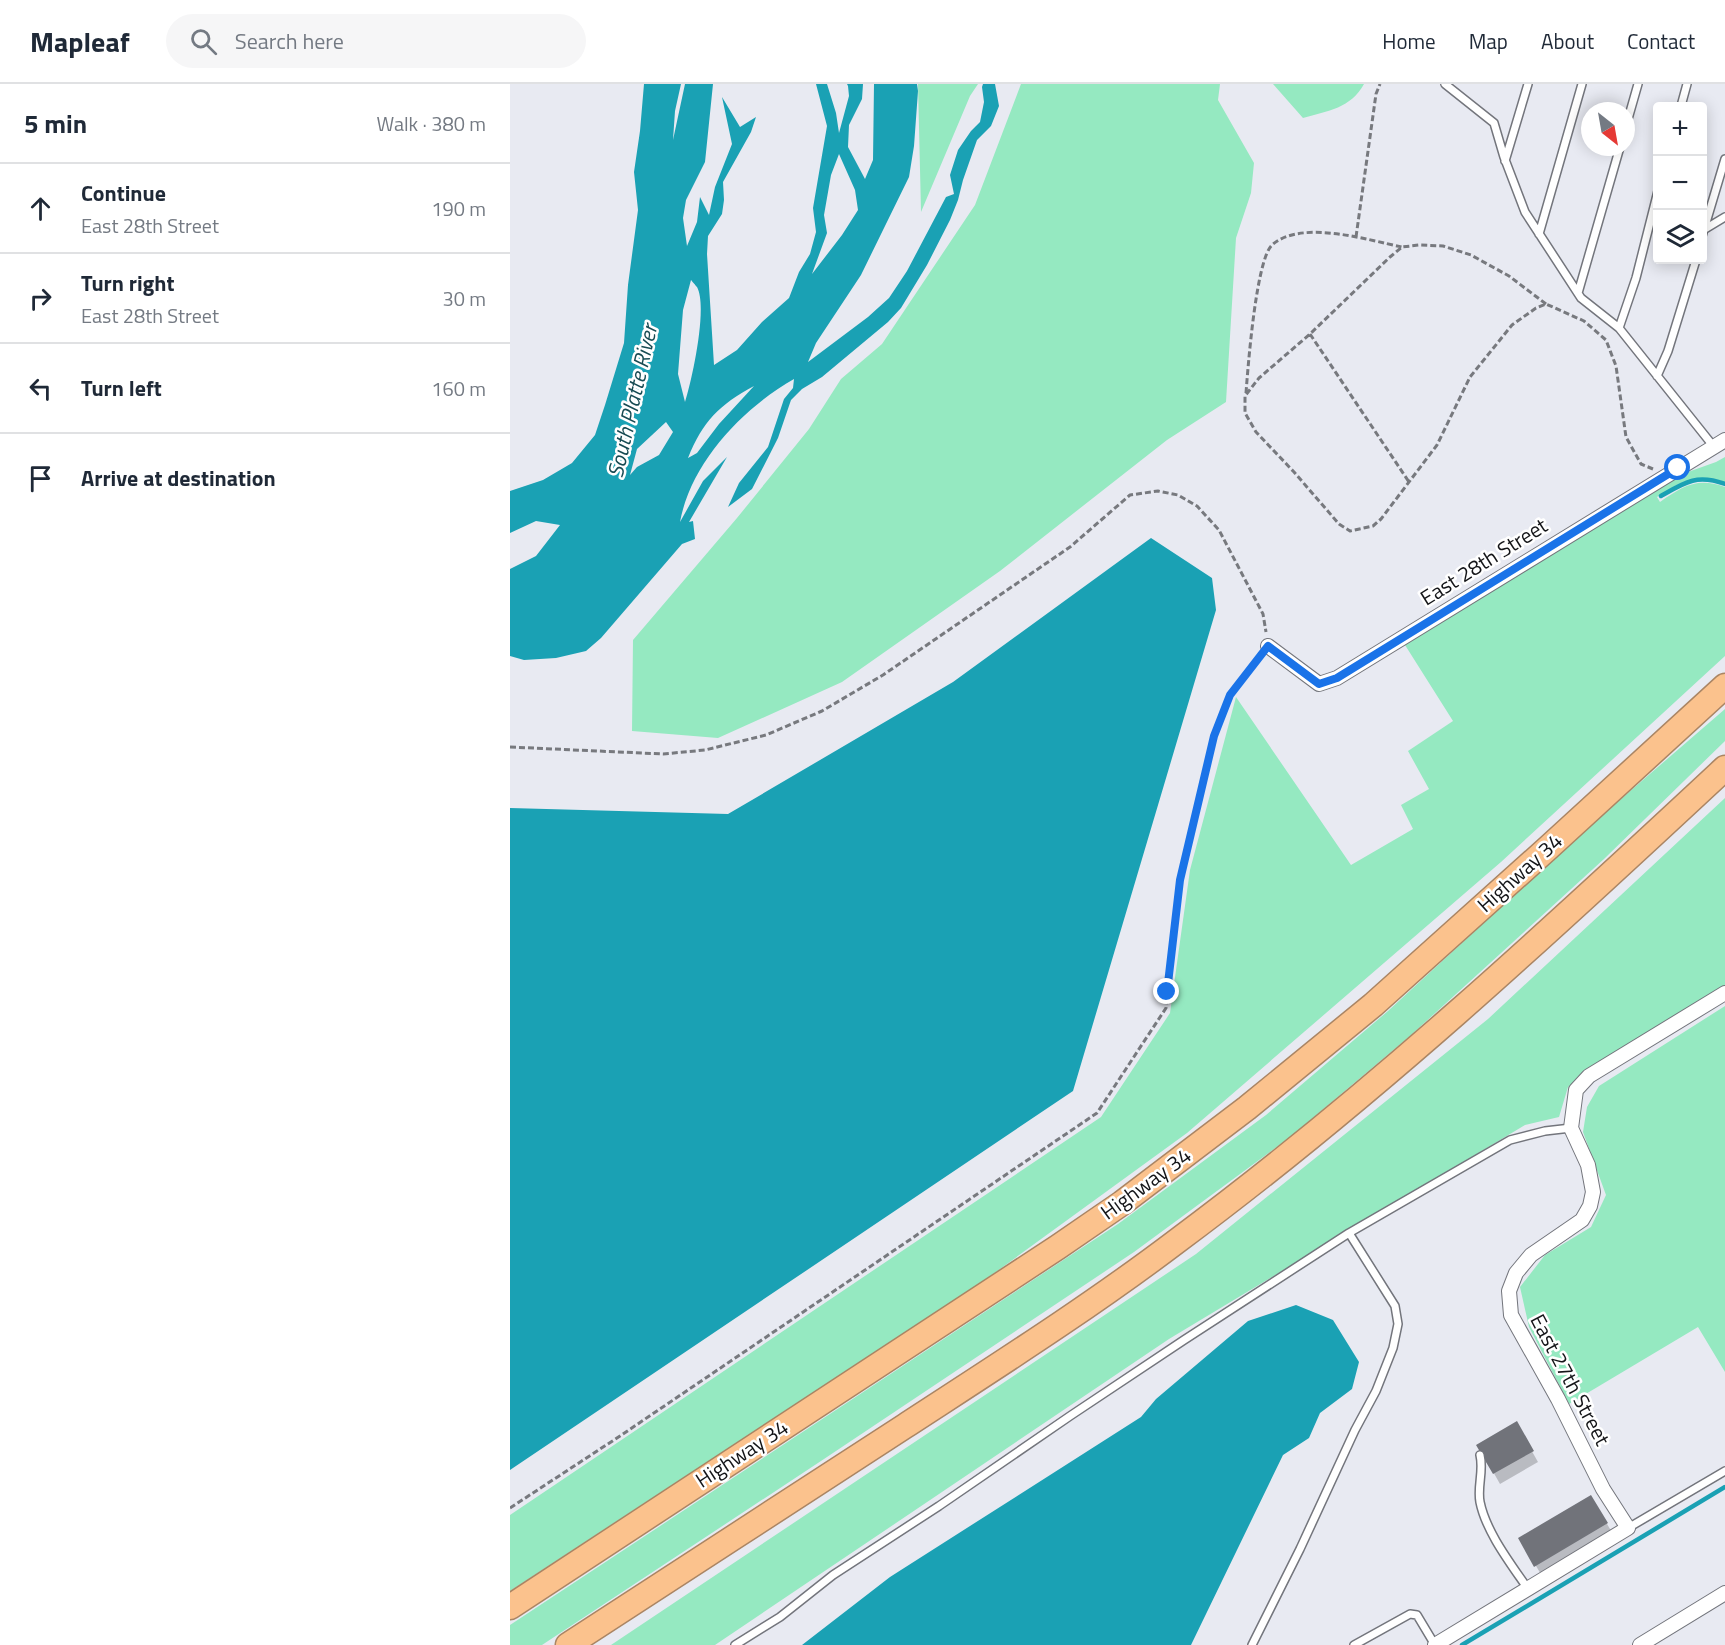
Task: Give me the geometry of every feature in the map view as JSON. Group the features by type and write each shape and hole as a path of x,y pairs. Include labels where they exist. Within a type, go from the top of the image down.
{"highway":[{"name":"Highway 34","path":"510,1607 1058,1247 1122,1203 1239,1115 1382,997 1725,686"},
{"path":"568,1645 1031,1343 1175,1243 1350,1106 1492,981 1725,768"}],"street":[{"name":"East 28th Street","path":"1268,646 1319,684 1337,678 1720,444"},
{"path":"1571,1128 1576,1090 1589,1076 1725,993"},
{"name":"East 27th Street","path":"1571,1128 1588,1165 1593,1192 1590,1206 1582,1220 1531,1255 1516,1274 1509,1291 1511,1315 1558,1399 1603,1489 1628,1528"},
{"path":"1435,1645 1628,1528"},
{"path":"1640,1645 1725,1593"}],"lane":[{"path":"1445,84 1494,123 1505,161 1525,212 1581,297 1619,328 1657,376 1720,444"},
{"path":"1505,161 1528,84"},
{"path":"1539,234 1582,84"},
{"path":"1633,102 1638,84"},
{"path":"1682,102 1687,84"},
{"path":"1578,293 1617,156"},
{"path":"1707,222 1725,159"},
{"path":"1619,328 1636,278 1653,210"},
{"path":"1707,230 1725,217"},
{"path":"1657,376 1668,351 1695,264"},
{"path":"735,1645 780,1617 833,1575 1175,1346 1349,1233 1510,1140 1545,1131 1571,1128"},
{"path":"1252,1645 1376,1391 1393,1348 1398,1324 1395,1306 1349,1233"},
{"path":"1480,1455 1482,1465 1479,1494 1483,1513 1500,1547 1528,1589"},
{"path":"1628,1528 1725,1471"},
{"path":"1354,1645 1410,1614 1417,1614 1435,1645"}],"path":[{"path":"1356,237 1376,94 1380,84"},
{"path":"1546,304 1536,308 1512,325 1470,377 1437,445 1381,519 1373,526 1350,531 1339,524 1256,432 1245,413 1252,320 1263,265 1270,246 1284,237 1303,233 1341,234 1402,247 1443,246 1471,255 1509,276 1546,304 1584,321 1606,340 1616,366 1626,437 1641,464 1666,475"},
{"path":"1245,396 1259,378 1310,334 1402,247"},
{"path":"1310,334 1409,482"},
{"path":"510,747 663,754 705,750 766,735 822,711 883,675 1070,547 1130,495 1158,491 1178,495 1197,506 1219,530 1263,614 1268,646 1230,695 1214,736 1180,880 1166,1008 1097,1113 510,1508"}],"green space":[{"path":"918,84 978,84 970,96 921,212"},
{"path":"1021,84 1220,84 1218,100 1254,163 1251,193 1236,238 1226,402 1167,440 1000,571 842,682 718,738 632,731 633,640 809,429 841,379 882,344 975,205"},
{"path":"1273,84 1364,84 1359,92 1346,103 1303,118"},
{"path":"1725,457 1725,482 1697,478 1681,483 1657,497 1660,502 1683,488 1698,483 1725,487 1725,656 1501,862 1187,1133 978,1285 510,1591 510,1515 1101,1117 1170,1013 1190,870 1236,697 1351,865 1413,829 1401,805 1429,789 1408,751 1453,721 1405,645 1674,477"},
{"path":"1725,709 1725,741 1604,859 1410,1036 1289,1138 1134,1252 542,1645 510,1645 510,1625 1118,1224 1266,1115 1388,1011 1577,837"},
{"path":"1725,798 1725,989 1568,1087 1559,1117 1525,1125 1169,1339 715,1645 611,1645 1196,1254 1488,1019"},
{"path":"1725,1006 1725,1372 1698,1327 1569,1404 1529,1327 1520,1287 1545,1255 1591,1227 1606,1195 1583,1132 1587,1107 1599,1086"}],"water":[{"name":"South Platte River","path":"644,84 681,84 675,111 673,140 685,84 713,84 705,162 686,200 683,218 687,246 697,222 700,197 709,215 715,187 732,144 722,97 740,127 756,117 751,132 723,182 722,214 708,236 707,254 714,365 737,350 762,322 789,298 799,272 810,254 816,232 813,208 827,126 816,84 827,84 836,113 839,133 849,96 847,84 863,84 862,99 849,125 848,147 865,179 873,160 874,84 917,84 914,146 909,177 861,275 816,343 808,362 868,317 889,298 907,271 946,197 954,194 950,175 958,150 980,122 984,102 983,84 995,84 999,106 991,126 977,140 950,220 901,308 888,322 791,400 778,438 752,489 728,507 739,483 768,447 784,399 793,388 794,379 756,405 738,421 707,458 695,478 680,522 703,481 727,457 689,522 693,521 695,539 682,544 601,638 586,651 556,658 524,660 510,656 510,569 536,556 560,525 536,521 510,533 510,491 543,480 572,463 595,435 624,343 628,285 638,210 634,172","holes":["839,154 855,190 858,210 812,274 827,233 824,215 831,175","691,280 697,287 701,310 695,361 685,402 678,374 683,310","754,386 719,424 697,453 688,458 706,424 731,400","666,422 673,432 659,455 637,467 630,475 637,449"]},
{"path":"1151,538 1212,578 1216,610 1073,1091 510,1470 510,808 728,814 953,682"},
{"path":"1296,1305 1333,1320 1359,1362 1352,1389 1320,1413 1309,1438 1283,1455 1191,1645 802,1645 890,1577 1141,1417 1156,1399 1248,1321"}],"building":[{"path":"1517,1421 1534,1451 1493,1474 1476,1445"},
{"path":"1591,1495 1608,1523 1534,1567 1518,1538"}],"waterway":[{"path":"1661,496 1692,481 1707,480 1725,484"},
{"path":"1462,1645 1725,1487"}],"route":[{"path":"1167,992 1180,880 1214,736 1230,695 1268,646 1319,684 1337,678 1678,468"}]}
